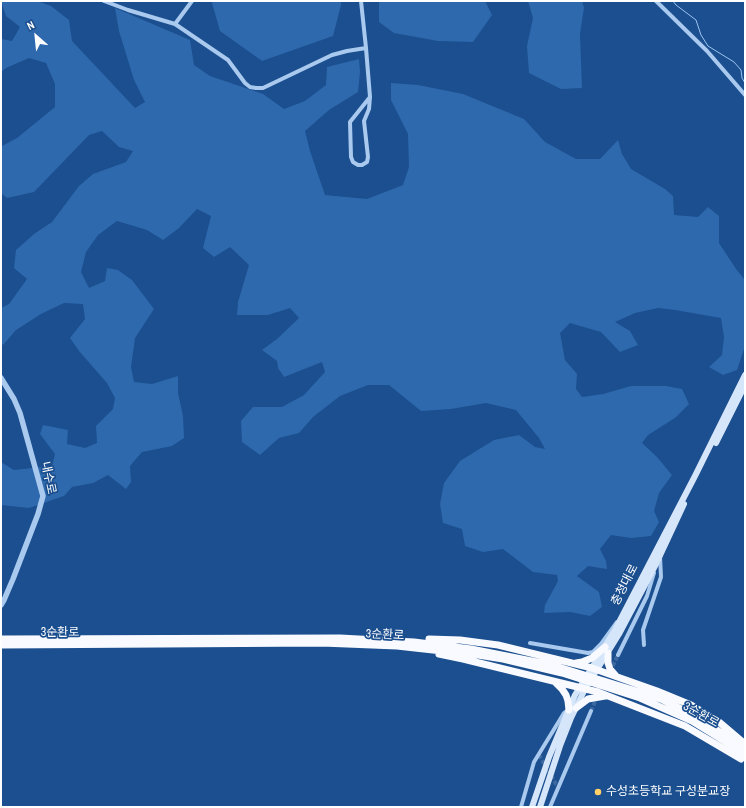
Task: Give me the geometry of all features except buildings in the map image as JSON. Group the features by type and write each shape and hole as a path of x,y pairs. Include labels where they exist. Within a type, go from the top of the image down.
{"highway":[{"name":"3순환로","path":"1,639 281,637 363,638 471,649 526,659 573,670 646,694 682,709 720,731 745,749"},
{"name":"3순환로","path":"1,645 303,643 382,645 478,655 531,666 573,670"},
{"path":"382,645 450,656 598,692 685,726 745,761"},
{"path":"573,670 606,650 610,669 616,676 691,705 719,722 745,744"},
{"path":"573,670 584,666 595,669 604,679"},
{"path":"580,688 584,666"},
{"path":"604,679 616,676"},
{"path":"598,692 604,679"},
{"name":"3순환로","path":"604,679 640,698 675,712 721,738 745,756"},
{"path":"555,682 566,695 569,710"},
{"path":"576,708 592,698 607,696"}],"main road":[{"name":"충청대로","path":"606,650 745,375"},
{"name":"충청대로","path":"532,807 549,757 580,688 595,669 656,564 697,476 722,432 745,385"},
{"name":"충청대로","path":"540,807 560,746 576,708 580,688"}],"street":[{"path":"104,1 128,10 176,24 228,60 245,83 250,87 262,88 332,55 366,48"},
{"path":"176,24 192,1"},
{"path":"361,1 370,97 364,121 368,157 367,162 362,165 358,165 353,162 351,157 350,122 370,97"},
{"path":"656,1 707,51 745,95"},
{"name":"내수로","path":"1,378 17,406 43,496 38,514 13,580 1,605"},
{"path":"644,645 643,630 661,577 660,556"},
{"path":"618,655 647,596 656,564"},
{"path":"530,643 588,654 593,652 605,638 627,606"},
{"path":"521,807 534,762 564,713 569,710"},
{"path":"550,807 591,711"}],"shaded area":[{"path":"1,1 37,1 51,6 69,20 72,41 135,108 145,102 134,80 119,31 115,8 190,40 194,65 210,76 263,94 284,109 305,101 326,85 327,67 359,59 360,72 358,92 329,110 305,131 325,195 367,199 403,185 409,167 408,134 391,100 391,83 418,85 463,94 524,119 545,142 576,159 600,159 618,140 622,154 631,169 665,189 673,196 674,215 698,217 708,207 719,216 719,243 745,280 745,346 737,370 723,375 709,367 722,355 724,337 721,318 658,308 635,313 615,322 630,331 638,345 620,352 601,332 570,323 560,333 565,360 577,374 576,389 582,397 603,394 631,386 666,386 682,389 689,404 675,418 648,435 642,443 657,457 672,475 659,493 654,511 659,522 651,536 631,538 611,535 600,549 606,561 607,569 588,566 577,576 599,592 602,607 590,616 570,612 544,613 545,605 558,581 557,575 533,572 503,549 483,552 465,546 462,529 443,523 440,504 444,483 460,461 494,440 519,435 535,447 545,449 539,438 516,410 486,403 451,409 421,411 389,385 368,385 340,396 313,417 299,433 279,438 260,455 242,442 241,421 253,407 282,407 304,395 325,372 322,362 284,377 278,368 277,361 262,350 277,339 299,318 290,308 268,315 237,315 238,302 249,265 230,247 214,257 203,248 211,216 197,209 179,228 163,240 147,230 117,221 98,235 86,252 81,272 89,288 105,281 107,268 118,270 132,280 154,309 135,338 131,367 134,382 152,384 178,376 178,393 183,416 184,438 172,446 142,452 130,466 131,482 126,489 108,475 93,483 72,487 64,496 29,508 1,505 1,462 14,470 52,466 55,454 40,434 43,425 68,430 67,444 85,448 97,443 96,426 113,409 115,398 107,383 79,351 70,338 85,319 83,304 64,303 41,314 16,330 3,345 1,342 1,308 9,304 27,279 14,268 16,250 34,234 52,222 79,186 93,174 126,162 133,151 119,147 102,131 89,135 34,192 7,198 1,193 2,146 17,138 55,107 55,84 46,63 29,58 6,68 1,72 1,39 12,41 20,27 6,16"},
{"path":"213,1 341,1 341,5 333,36 262,61 220,31 212,3"},
{"path":"379,1 485,1 492,15 473,42 438,41 394,33 379,22"},
{"path":"528,1 582,1 584,8 580,34 582,88 561,89 529,73 527,46 533,18"}],"waterway":[{"path":"673,1 696,20 701,35 708,46 734,62 741,70 742,78 745,83"}],"tunnel":[{"path":"605,682 618,655"},
{"path":"591,711 597,697"},
{"path":"539,755 556,784 560,786"}],"place":[{"name":"수성초등학교 구성분교장","path":"598,792"}]}
